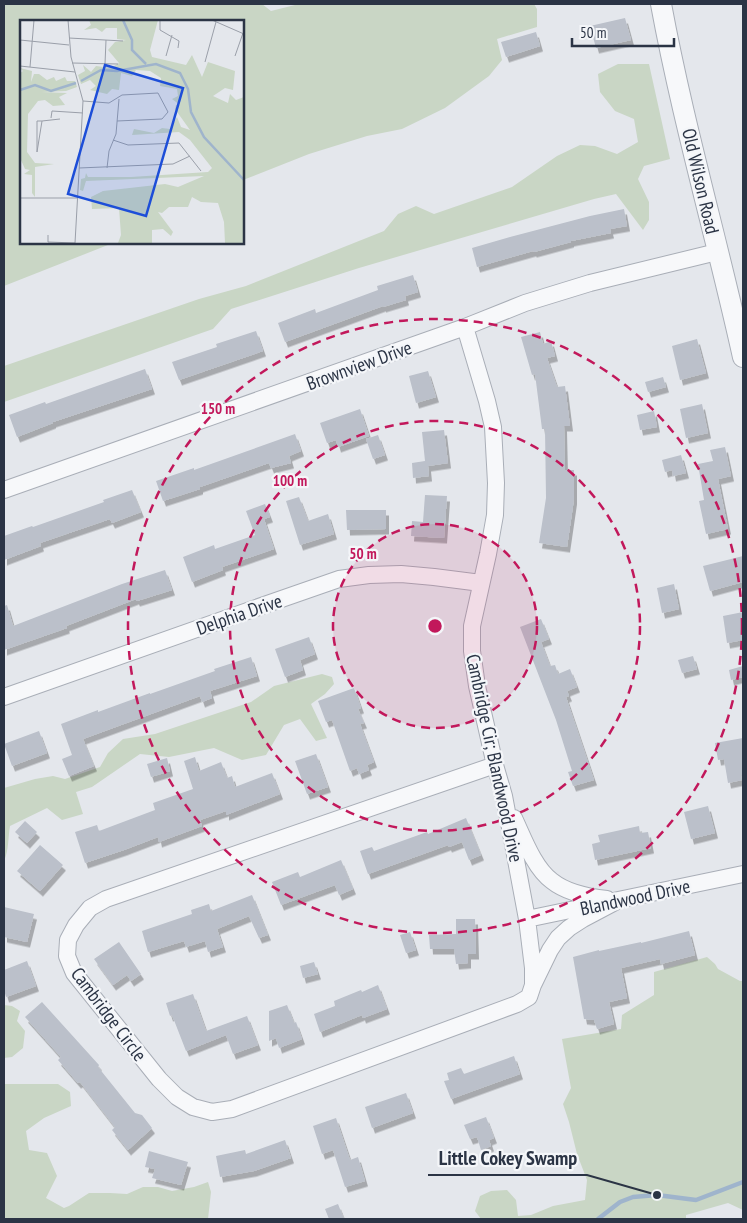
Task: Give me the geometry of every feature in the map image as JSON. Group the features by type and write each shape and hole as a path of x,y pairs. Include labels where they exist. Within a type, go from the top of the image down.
{"street":[{"name":"Old Wilson Road","path":"661,4 682,102 743,357"},
{"name":"Brownview Drive","path":"4,490 465,327 525,303 590,283 717,252"},
{"name":"Cambridge Cir; Blandwood Drive","path":"465,327 493,427 496,482 495,515 472,626 472,651 477,686 504,796 527,919 533,968 533,985"},
{"name":"Delphia Drive","path":"4,697 339,579 369,574 401,574 434,576 481,583"},
{"name":"Cambridge Circle","path":"495,765 106,898 90,908 76,925 68,940 67,956 74,973 159,1079 177,1097 193,1108 212,1112 232,1109 517,1004 529,996 550,950 558,938 569,928 617,901"},
{"path":"504,796 534,859 551,881 580,895 617,901"},
{"name":"Blandwood Drive","path":"527,919 743,874"}],"green space":[{"path":"4,4 262,4 271,11 299,4 534,4 537,9 537,27 497,39 502,60 489,76 445,108 402,129 367,136 309,154 244,180 244,20 20,20 20,244 110,244 4,286"},
{"path":"618,64 649,64 670,159 644,166 638,179 649,202 649,220 643,230 616,194 594,199 359,268 231,309 213,329 4,402 4,366 199,299 246,286 384,231 398,214 416,206 434,214 512,187 557,156 580,145 595,146 617,154 638,142 634,119 615,111 600,92 598,74"},
{"path":"322,674 332,677 334,684 325,694 311,704 327,738 316,741 300,719 284,725 266,755 242,760 214,748 169,757 140,754 92,787 76,792 83,814 62,820 47,808 10,826 8,848 4,861 4,788 53,776 65,779 100,767 108,753 123,739 155,734 251,702 274,686"},
{"path":"707,957 718,969 743,981 743,1210 728,1203 686,1215 686,1219 481,1219 475,1211 480,1196 491,1191 507,1190 516,1200 518,1216 531,1215 553,1206 585,1200 587,1180 577,1154 563,1104 571,1088 562,1039 621,1029 622,1015 654,995 654,972"},
{"path":"4,1005 12,1006 20,1011 17,1021 25,1031 23,1048 12,1057 4,1058"},
{"path":"4,1084 58,1084 70,1092 71,1106 44,1118 26,1131 29,1150 47,1153 57,1176 46,1198 64,1208 89,1193 127,1194 143,1187 158,1187 172,1191 208,1182 211,1192 208,1219 4,1219"}],"building":[{"path":"625,18 631,40 596,48 590,26"},
{"path":"536,32 540,46 506,57 501,42"},
{"path":"624,209 627,226 610,229 611,233 571,241 477,267 472,248 590,216"},
{"path":"413,275 418,292 405,296 406,300 383,306 285,342 278,323 315,309 316,313 378,290 377,286"},
{"path":"256,331 263,351 179,380 172,362 217,347 216,344"},
{"path":"540,332 543,344 551,341 555,356 547,358 557,387 565,386 570,426 564,426 565,470 574,470 574,499 567,547 539,543 546,498 545,429 542,429 535,374 532,375 521,337"},
{"path":"697,339 706,373 680,380 672,346"},
{"path":"145,369 152,389 53,422 17,437 9,415"},
{"path":"428,371 436,397 416,403 409,376"},
{"path":"663,377 666,387 648,392 645,382"},
{"path":"702,404 708,433 686,438 680,409"},
{"path":"360,409 369,436 338,447 336,440 327,443 320,423"},
{"path":"654,411 657,427 640,430 637,415"},
{"path":"444,430 448,463 428,466 429,476 413,478 412,463 425,461 422,432"},
{"path":"295,434 301,451 289,456 291,463 271,468 269,463 163,501 156,481 194,468 194,470"},
{"path":"378,435 385,455 373,459 366,439"},
{"path":"725,447 731,476 718,479 728,529 706,534 699,501 704,500 698,464 713,461 710,450"},
{"path":"681,455 686,473 673,476 672,470 665,472 662,460"},
{"path":"132,490 141,512 112,523 110,519 40,543 41,546 4,560 4,536 104,502 103,500"},
{"path":"425,495 447,496 444,538 411,536 412,521 423,522"},
{"path":"299,497 308,521 328,514 334,534 300,545 286,501"},
{"path":"265,504 270,517 264,519 274,549 222,567 223,570 192,582 183,557 214,545 215,549 255,535 246,511"},
{"path":"346,510 386,510 386,529 347,530"},
{"path":"743,556 743,582 710,591 703,566"},
{"path":"165,570 172,590 137,601 136,599 66,626 67,628 4,650 4,606 7,605 13,626 122,584"},
{"path":"674,584 679,609 662,613 657,588"},
{"path":"743,612 743,640 727,643 723,616"},
{"path":"541,619 549,639 541,642 550,666 555,665 558,674 570,669 577,687 567,691 569,696 566,697 594,780 573,786 568,772 572,771 556,720 520,627"},
{"path":"309,637 315,654 300,660 303,670 285,677 275,649"},
{"path":"693,656 697,669 682,673 678,660"},
{"path":"251,657 257,676 210,691 212,698 202,702 200,696 83,739 94,766 69,776 62,759 72,755 61,724"},
{"path":"743,666 743,677 731,680 729,670"},
{"path":"354,688 361,708 358,709 364,723 360,724 374,762 367,765 369,770 359,774 357,768 350,771 332,720 326,722 318,701"},
{"path":"39,731 47,753 12,766 4,744"},
{"path":"743,738 742,780 728,783 724,759 718,760 715,743"},
{"path":"316,754 328,787 307,794 295,761"},
{"path":"195,757 199,771 221,762 227,778 232,776 235,787 272,773 280,794 226,815 226,811 200,820 202,826 159,842 158,837 85,863 75,832 97,825 99,831 155,810 153,803 193,789 184,761"},
{"path":"167,758 170,771 151,777 147,764"},
{"path":"708,806 715,833 691,839 684,812"},
{"path":"466,818 481,855 469,860 462,842 449,847 448,845 368,874 360,851 372,847 374,851 427,832 428,834"},
{"path":"25,821 37,832 27,843 15,832"},
{"path":"639,826 640,833 648,832 651,848 595,860 592,844 600,842 598,835"},
{"path":"40,845 63,865 40,891 17,871"},
{"path":"341,860 353,889 339,895 335,885 281,905 272,882 298,872 300,877"},
{"path":"252,895 268,935 259,938 249,916 217,929 223,947 208,952 205,941 186,947 184,941 148,952 142,931 192,914 191,910 209,904 211,911"},
{"path":"4,907 34,914 27,942 4,937"},
{"path":"456,919 475,919 476,954 468,954 468,963 456,964 454,949 430,949 429,935 456,934"},
{"path":"689,931 695,955 661,964 660,959 621,968 627,998 609,1002 614,1024 597,1029 594,1020 584,1019 573,957"},
{"path":"410,932 416,950 406,953 400,935"},
{"path":"119,942 141,974 131,981 127,975 113,985 94,959"},
{"path":"27,961 36,986 6,997 4,970"},
{"path":"314,962 318,974 303,978 300,966"},
{"path":"378,985 387,1009 363,1018 362,1015 320,1032 314,1014 335,1006 334,1001"},
{"path":"193,994 206,1031 247,1016 258,1045 233,1054 226,1035 186,1051 166,1003"},
{"path":"42,1002 99,1065 98,1067 135,1113 142,1115 152,1128 128,1150 112,1130 115,1127 80,1082 78,1083 58,1060 61,1057 25,1017"},
{"path":"287,1005 302,1039 279,1048 276,1038 269,1041 269,1011"},
{"path":"514,1056 520,1074 451,1099 444,1081 449,1080 447,1073 461,1068 464,1074"},
{"path":"406,1093 413,1113 372,1128 365,1107"},
{"path":"486,1117 494,1138 489,1140 491,1146 481,1150 477,1137 470,1139 464,1125"},
{"path":"336,1118 350,1160 358,1157 365,1181 345,1187 333,1150 322,1154 313,1126"},
{"path":"285,1140 291,1158 254,1171 220,1177 216,1156 245,1150 246,1154"},
{"path":"149,1151 188,1162 181,1185 152,1178 155,1169 145,1167"},
{"path":"338,1204 344,1219 329,1219 325,1209"}],"waterway":[{"path":"598,1219 620,1202 633,1197 657,1195 696,1200 743,1182"}],"place":[{"name":"Little Cokey Swamp","path":"657,1195"}]}
